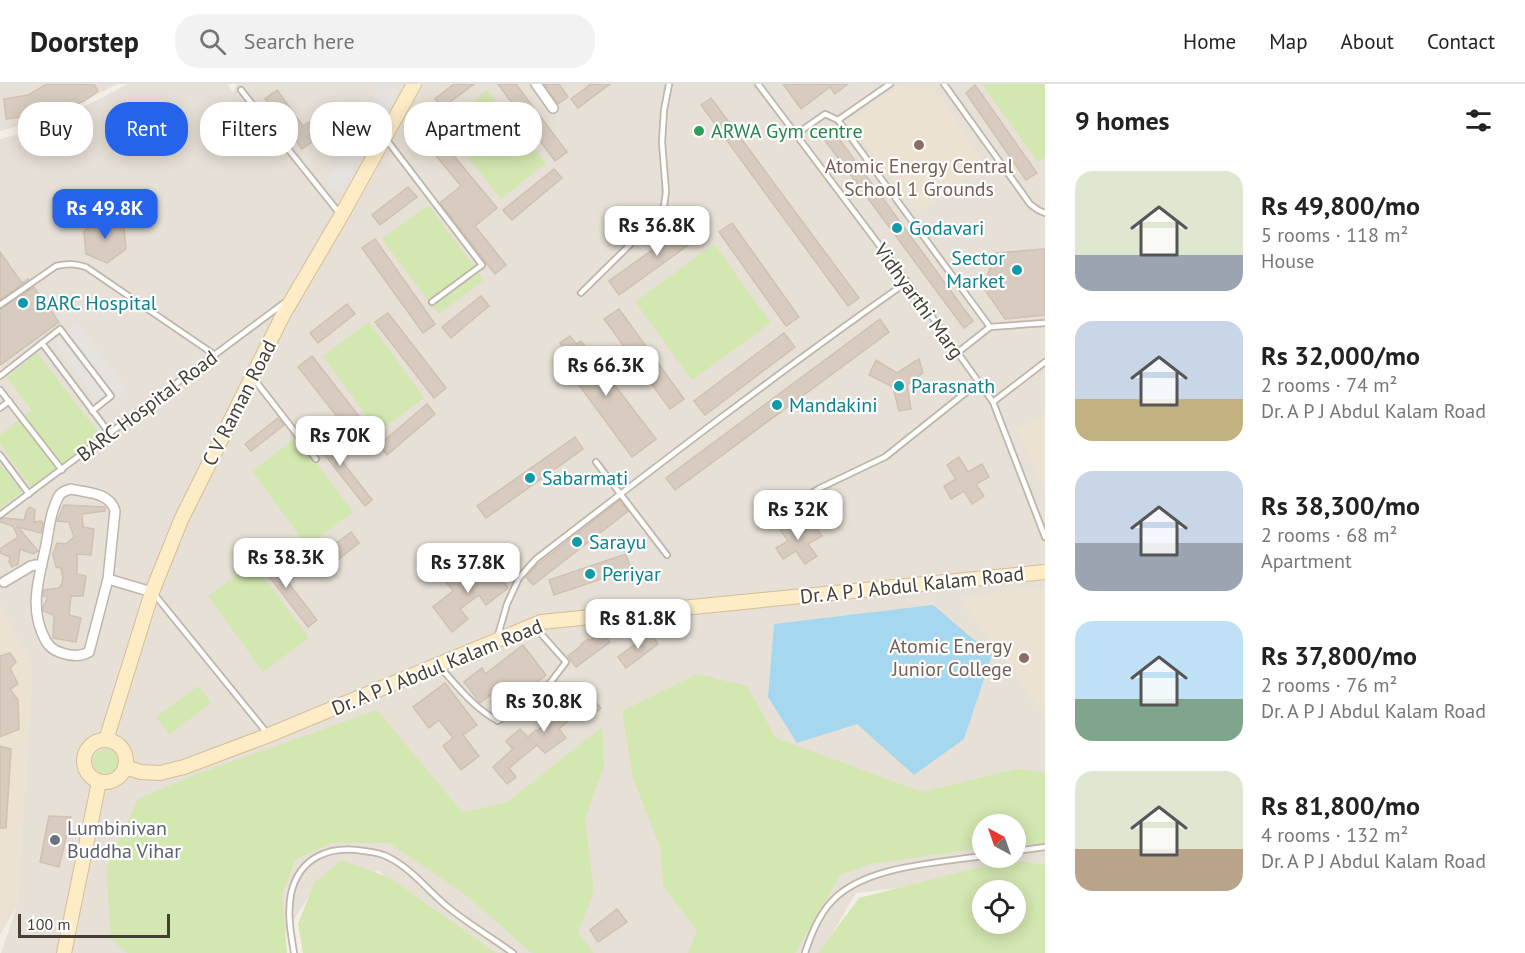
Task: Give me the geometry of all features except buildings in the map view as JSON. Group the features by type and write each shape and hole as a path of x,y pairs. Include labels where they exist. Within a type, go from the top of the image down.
{"street":[{"name":"C V Raman Road","path":"392,124 414,84"},
{"path":"536,84 553,108"},
{"name":"C V Raman Road","path":"106,740 152,592 181,520 294,296 374,156"},
{"path":"71,489 110,500 115,511 108,579 89,652 84,655 71,656 53,650 40,630 35,597 42,565 57,498 61,493 71,489"},
{"path":"4,582 31,566 42,565"},
{"name":"Dr. A P J Abdul Kalam Road","path":"125,768 160,773 184,767 269,735 541,622 1045,572"},
{"path":"108,579 152,592"},
{"path":"106,740 121,747 126,757 125,768 115,780 99,782 90,776 84,766 85,755 95,743 106,740"},
{"path":"64,953 99,782"}],"lane":[{"path":"581,293 656,219 664,206 666,192 662,142 664,110 669,84"},
{"name":"Vidhyarthi Marg","path":"758,84 993,402 1045,537"},
{"path":"838,120 890,84"},
{"path":"944,84 1030,204 1045,213"},
{"path":"241,90 341,216"},
{"path":"795,135 825,114 838,120 990,327"},
{"path":"392,146 482,265 432,302"},
{"path":"0,305 56,266 73,263 86,267 215,355"},
{"path":"496,642 507,604 519,578 536,559 812,350 906,282"},
{"name":"BARC Hospital Road","path":"0,515 294,296"},
{"path":"957,353 990,327 1045,323"},
{"path":"0,376 60,329 111,396 92,411"},
{"path":"42,343 110,434"},
{"path":"993,402 1045,362"},
{"path":"252,377 316,459"},
{"path":"782,512 820,488 885,457 979,382"},
{"path":"0,390 62,470"},
{"path":"0,408 9,401"},
{"path":"0,455 29,494"},
{"path":"596,462 667,555"},
{"path":"152,592 269,735"},
{"path":"439,665 485,714 498,721 550,683 566,662 534,626"},
{"path":"1026,849 1045,847"},
{"path":"294,953 289,911 291,892 298,876 321,854 336,849 351,849 390,857 406,868 449,908 513,953"},
{"path":"805,953 818,920 832,900 844,890 867,878 892,870 972,858"}],"shaded area":[{"path":"0,84 117,84 82,102 18,102 18,126 0,131"},
{"path":"128,84 227,84 233,92 237,84 1045,84 1045,871 856,893 821,953 490,953 378,871 318,882 273,953 1,953 17,906 32,666 0,607 0,139 18,134 18,156 93,156 93,102"},
{"path":"380,84 402,84 392,102 370,102"},
{"name":"Atomic Energy Central School 1 Grounds","path":"902,84 933,84 986,166 919,212 848,123"},
{"path":"340,156 362,156 341,193 325,184"},
{"path":"77,323 128,391 103,409 52,341"},
{"path":"1045,413 1045,494 1018,430"},
{"name":"Atomic Energy Junior College","path":"1045,589 1045,716 960,599 1001,591"},
{"path":"0,607 32,666 17,906 0,935"}],"green space":[{"path":"982,84 1045,84 1045,157 1038,162"},
{"path":"487,90 497,102 472,102"},
{"path":"467,156 540,156 546,163 501,199"},
{"path":"428,205 484,280 438,314 382,239"},
{"path":"714,244 771,323 692,380 635,302"},
{"path":"369,322 424,398 378,432 323,356"},
{"path":"37,353 101,436 32,488 0,444 0,435 32,410 7,378"},
{"path":"297,437 353,512 307,546 252,471"},
{"path":"0,465 22,492 0,508"},
{"path":"253,563 309,638 263,672 208,596"},
{"path":"697,674 747,686 776,738 922,792 1016,769 1045,772 1045,848 1026,845 1026,814 972,814 972,849 870,864 840,875 795,953 688,953 697,931 663,886 661,850 633,778 622,711"},
{"path":"198,686 211,703 169,735 156,717"},
{"path":"377,710 462,812 506,803 602,727 604,766 585,819 594,891 578,933 594,953 532,953 463,893 389,843 331,843 295,860 282,895 287,953 127,953 111,939 106,869 138,799 194,775"},
{"path":"106,749 115,753 119,762 115,771 106,775 97,771 93,762 97,753"},
{"path":"342,860 390,878 496,953 303,953 298,924 314,883"},
{"path":"1026,862 1045,865 1045,953 818,953 859,898 977,868 1026,868"}],"water":[{"path":"933,605 992,655 964,739 914,775 857,724 797,743 768,697 774,624"}],"place":[{"name":"ARWA Gym centre","path":"699,131"},
{"name":"Atomic Energy Central School 1 Grounds","path":"919,145"},
{"name":"Godavari","path":"897,228"},
{"name":"Sector Market","path":"1017,270"},
{"name":"BARC Hospital","path":"23,303"},
{"name":"Parasnath","path":"899,386"},
{"name":"Mandakini","path":"777,405"},
{"name":"Sabarmati","path":"530,478"},
{"name":"Sarayu","path":"577,542"},
{"name":"Periyar","path":"590,574"},
{"name":"Atomic Energy Junior College","path":"1024,658"},
{"name":"Lumbinivan Buddha Vihar","path":"55,840"}]}
